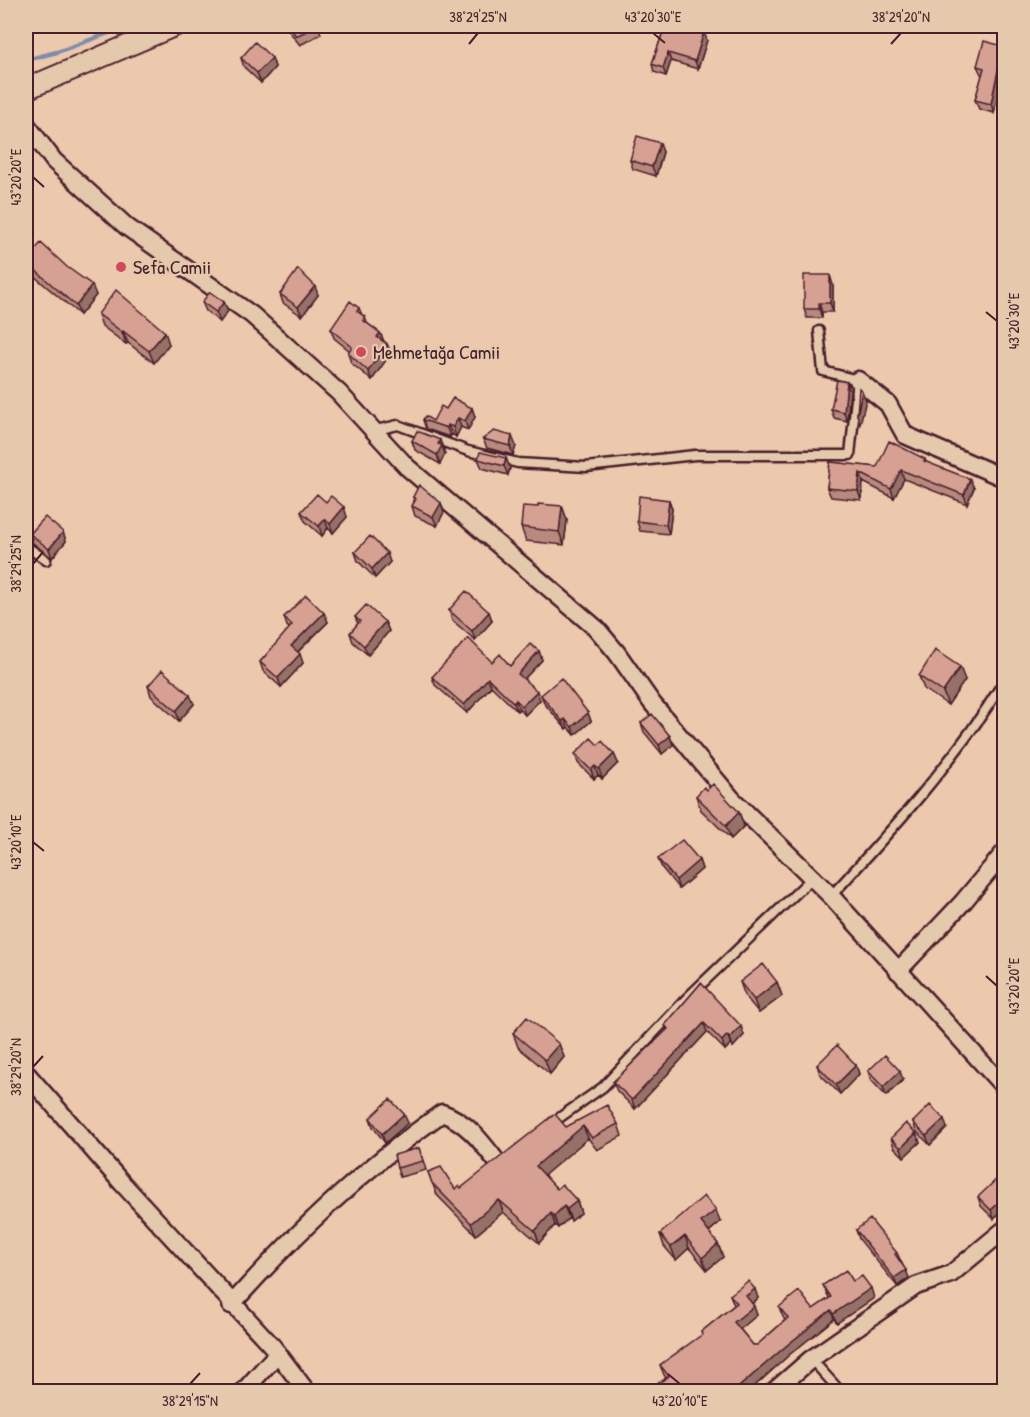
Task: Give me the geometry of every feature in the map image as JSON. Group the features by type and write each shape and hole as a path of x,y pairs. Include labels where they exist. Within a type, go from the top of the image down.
{"street":[{"path":"26,89 174,26"},
{"path":"26,124 54,161 127,227 252,315 339,393 376,430 407,467 597,629 652,703 732,799 813,877 1005,1087"},
{"path":"858,380 888,404 905,435 1005,478"},
{"path":"898,971 963,902 1005,853"},
{"path":"26,1073 231,1305 278,1353 307,1392"},
{"path":"231,1305 272,1259 339,1193 395,1146 442,1113 458,1118 501,1159"},
{"path":"773,1392 811,1359 916,1286 951,1274 1005,1230"},
{"path":"243,1392 278,1353"}],"lane":[{"path":"376,430 398,425 468,451 518,463 586,467 695,455 850,455 858,380 823,371 819,330"},
{"path":"26,546 46,560"},
{"path":"831,896 893,829 971,732 999,689 1005,685"},
{"path":"545,1128 603,1087 686,999 813,877"},
{"path":"811,1359 841,1392"}],"building":[{"path":"289,26 317,26 296,36"},
{"path":"665,26 681,26 704,32 695,61 668,53 663,68 652,64"},
{"path":"984,41 1003,46 991,104 975,100 984,68 977,66"},
{"path":"255,42 272,58 257,73 241,58"},
{"path":"637,136 660,143 652,167 630,160"},
{"path":"41,243 67,267 92,285 76,306 26,262 26,259"},
{"path":"298,269 315,286 298,307 280,294"},
{"path":"804,275 830,275 830,303 819,303 819,309 804,309"},
{"path":"116,290 165,332 149,351 98,314"},
{"path":"210,292 224,302 216,312 202,302"},
{"path":"350,301 359,308 357,311 365,317 363,320 380,333 377,337 387,344 368,371 348,353 352,347 331,329"},
{"path":"837,380 847,382 844,412 831,409"},
{"path":"859,388 862,391 857,415"},
{"path":"453,398 472,408 465,421 458,418 453,427 448,425 447,428 423,420 425,416 433,421 441,406 446,409"},
{"path":"417,431 440,440 438,444 442,445 437,455 412,441"},
{"path":"494,431 512,436 510,446 483,439"},
{"path":"889,441 925,459 924,461 970,479 964,495 901,470 891,489 860,473 858,491 827,488 830,462 877,467"},
{"path":"480,452 506,458 504,466 478,459"},
{"path":"419,485 441,503 433,517 412,506 416,499 413,497"},
{"path":"317,494 326,502 331,496 344,507 330,524 325,519 319,526 301,512"},
{"path":"639,496 669,500 666,525 637,521"},
{"path":"538,504 562,506 559,532 521,527 523,506 538,507"},
{"path":"45,517 63,532 49,549 30,534"},
{"path":"370,536 387,553 372,569 355,552"},
{"path":"466,591 489,612 472,631 449,610"},
{"path":"306,595 324,613 291,646 300,654 278,678 260,662 292,625 284,617"},
{"path":"366,605 385,622 364,646 350,633 360,621 355,617"},
{"path":"468,638 492,662 500,654 510,666 530,644 539,651 518,674 537,691 522,706 516,700 514,703 488,678 464,705 432,677"},
{"path":"935,650 960,667 943,692 919,676"},
{"path":"162,670 190,695 176,711 148,686"},
{"path":"561,678 588,713 572,727 565,719 562,721 541,695"},
{"path":"652,714 670,736 659,745 641,723"},
{"path":"591,738 598,745 602,741 614,754 599,769 595,766 591,770 575,754"},
{"path":"713,784 739,812 726,826 696,796 704,787 707,790"},
{"path":"682,840 699,860 676,880 658,859"},
{"path":"763,964 777,982 754,1000 740,982"},
{"path":"701,983 741,1026 730,1038 727,1035 722,1041 704,1023 632,1100 613,1082 668,1029 665,1025"},
{"path":"527,1017 559,1044 545,1060 513,1033"},
{"path":"837,1045 856,1065 836,1085 817,1065"},
{"path":"885,1055 900,1071 883,1087 868,1071"},
{"path":"390,1099 404,1114 382,1134 370,1118"},
{"path":"607,1105 618,1124 592,1138 583,1126 536,1166 557,1189 562,1184 577,1201 567,1209 564,1206 554,1216 551,1213 535,1231 499,1200 471,1223 432,1183 428,1172 441,1167 455,1189 459,1186 461,1188 555,1114 566,1127"},
{"path":"930,1105 944,1119 926,1136 913,1122"},
{"path":"906,1123 916,1133 901,1148 891,1138"},
{"path":"419,1148 423,1161 397,1168 394,1155"},
{"path":"1001,1175 1005,1178 1005,1197 991,1210 978,1197"},
{"path":"704,1196 716,1210 701,1222 718,1244 702,1258 685,1236 671,1247 660,1234"},
{"path":"870,1219 897,1253 895,1254 906,1270 894,1278 856,1230"},
{"path":"846,1270 853,1281 862,1276 871,1288 833,1314 831,1310 733,1392 658,1392 654,1386 669,1376 660,1365 703,1334 701,1332 737,1303 730,1295 748,1281 755,1289 746,1296 754,1306 734,1322 753,1345 757,1345 788,1318 779,1307 799,1291 813,1309 831,1297 823,1285"}],"waterway":[{"path":"26,60 57,52 128,26"}],"place":[{"name":"Sefa Camii","path":"121,267"},
{"name":"Mehmetağa Camii","path":"361,352"}]}
